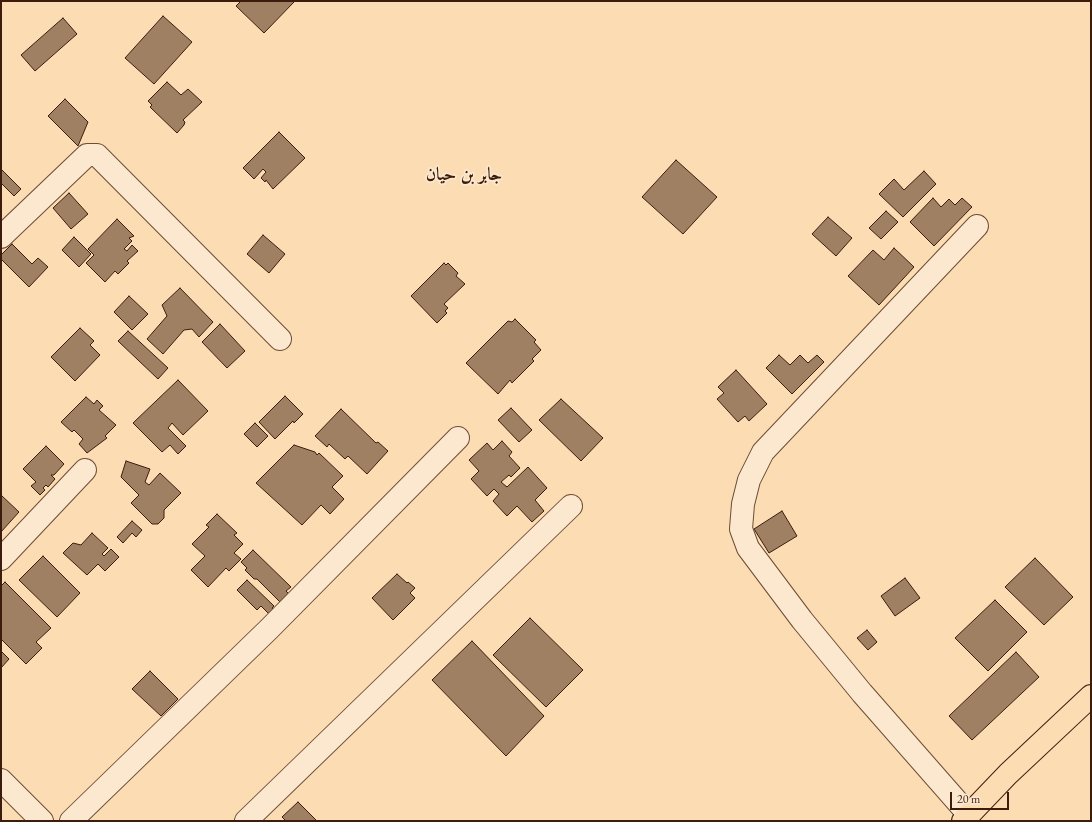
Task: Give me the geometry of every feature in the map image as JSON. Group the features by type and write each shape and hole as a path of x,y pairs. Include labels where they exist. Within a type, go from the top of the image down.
{"main road":[{"path":"966,818 1008,774 1091,696"}],"street":[{"path":"1,237 87,154 96,155 280,339"},
{"path":"966,818 802,620 748,548 741,529 743,504 749,480 763,452 977,226"},
{"path":"71,821 269,628 458,438"},
{"path":"1,559 85,470"},
{"path":"246,821 571,506"},
{"path":"1,780 42,821"}],"building":[{"path":"241,1 294,2 264,33 236,6"},
{"path":"163,16 192,42 154,84 125,58"},
{"path":"63,18 77,34 35,71 21,55"},
{"path":"167,82 181,95 188,89 202,102 183,120 185,122 184,125 177,133 150,107 152,105 148,101"},
{"path":"65,99 88,122 78,146 48,116"},
{"path":"279,132 305,158 273,189 266,180 265,182 261,178 266,172 263,169 254,179 243,168"},
{"path":"676,160 717,197 683,234 642,197"},
{"path":"1,169 21,189 14,196 1,183"},
{"path":"924,171 936,184 903,217 879,194 894,179 904,190"},
{"path":"69,193 88,214 71,229 53,208"},
{"path":"933,198 941,207 949,199 955,205 962,198 972,207 934,246 910,222"},
{"path":"886,211 898,222 881,239 869,228"},
{"path":"828,217 852,238 836,256 812,234"},
{"path":"117,219 134,236 129,238 132,241 124,249 127,251 132,245 138,251 127,261 129,263 118,274 115,271 105,282 86,263 94,255 88,249"},
{"path":"263,235 285,254 269,273 247,254"},
{"path":"74,237 91,254 79,267 62,250"},
{"path":"12,244 32,264 38,258 48,267 29,287 1,259 1,255"},
{"path":"894,248 914,267 879,305 848,276 873,250 884,260"},
{"path":"444,263 446,265 448,263 458,273 456,276 465,284 444,304 448,308 445,311 447,313 437,323 411,296"},
{"path":"180,288 213,322 199,337 192,329 184,330 163,354 147,339 167,316 162,305"},
{"path":"129,296 148,314 132,330 114,312"},
{"path":"515,319 536,340 534,342 541,350 532,359 534,361 512,383 510,380 498,394 466,363 508,321 512,322"},
{"path":"220,324 245,351 227,368 202,342"},
{"path":"80,328 94,341 90,345 100,355 75,381 51,357"},
{"path":"128,331 168,368 158,379 118,341"},
{"path":"779,355 790,365 800,355 808,363 817,355 824,362 792,394 766,368"},
{"path":"736,370 767,404 749,421 745,416 738,422 717,399 724,393 718,387"},
{"path":"178,380 208,411 183,435 172,423 168,428 186,446 178,454 170,445 162,452 133,423"},
{"path":"285,396 303,414 294,423 293,421 275,439 259,422"},
{"path":"86,397 94,404 97,400 103,406 99,410 116,425 105,436 107,438 87,453 79,444 83,439 74,430 72,432 61,422"},
{"path":"561,399 603,438 581,461 539,420"},
{"path":"511,408 532,430 519,442 498,420"},
{"path":"341,409 376,443 378,442 388,451 367,474 348,456 345,459 329,444 327,447 315,436"},
{"path":"255,423 268,436 257,447 244,434"},
{"path":"502,441 512,452 509,456 520,468 511,477 509,475 501,482 507,487 528,467 547,488 535,500 544,511 532,522 517,506 507,516 493,501 499,494 494,489 487,496 471,479 479,471 469,460 487,443 493,450"},
{"path":"294,445 315,452 317,455 319,453 343,476 332,487 344,499 330,514 321,505 302,525 256,483"},
{"path":"46,446 64,464 54,475 51,475 55,479 48,487 46,485 43,488 45,490 40,495 31,486 36,482 23,469"},
{"path":"126,461 150,469 145,482 149,485 160,473 181,493 164,510 164,518 158,524 152,524 131,503 139,495 121,477"},
{"path":"1,495 19,512 1,532"},
{"path":"782,511 797,536 769,553 754,529"},
{"path":"217,514 237,533 234,535 243,544 234,553 241,559 229,571 226,568 208,587 191,570 205,556 192,544 209,527 206,525"},
{"path":"132,521 142,530 136,537 132,533 123,543 117,537"},
{"path":"92,533 108,548 102,554 104,556 111,549 119,557 105,571 98,564 87,575 63,553 73,543 81,545"},
{"path":"253,550 291,587 286,591 290,595 282,604 257,579 254,579 245,570 247,568 241,562"},
{"path":"43,556 80,593 57,617 19,580"},
{"path":"1035,558 1073,597 1044,625 1005,587"},
{"path":"397,574 415,588 410,593 415,598 393,620 372,598"},
{"path":"905,578 920,598 895,616 881,596"},
{"path":"247,580 274,606 272,608 275,612 271,616 261,606 257,610 237,590"},
{"path":"5,582 51,628 36,642 42,648 26,664 1,639 1,586"},
{"path":"995,600 1027,632 988,671 955,638"},
{"path":"530,618 583,670 546,707 493,655"},
{"path":"867,630 877,642 868,650 857,638"},
{"path":"472,641 544,716 506,756 432,680"},
{"path":"1,651 9,659 1,668"},
{"path":"1016,652 1039,677 972,740 949,716"},
{"path":"150,671 178,699 161,716 132,689"},
{"path":"298,802 317,821 286,821 282,817"}],"district":[{"name":"جابر بن حيان","path":"464,175"}]}
